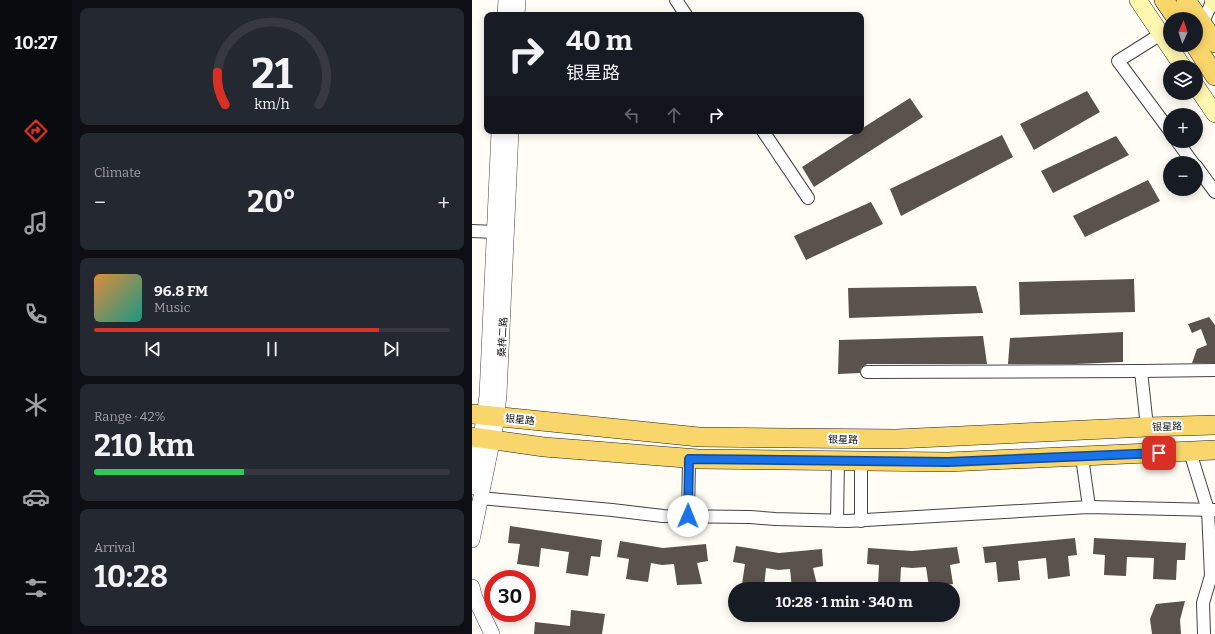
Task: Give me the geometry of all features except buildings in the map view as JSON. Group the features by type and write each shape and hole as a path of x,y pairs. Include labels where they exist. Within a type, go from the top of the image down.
{"main road":[{"path":"1138,0 1178,60"},
{"path":"1164,0 1172,12"},
{"path":"1186,0 1194,12"},
{"path":"1213,0 1215,4"},
{"path":"1203,25 1215,43"},
{"path":"1200,52 1215,76"},
{"path":"1203,96 1215,114"},
{"name":"银星路","path":"484,415 699,437 896,439 1215,425"},
{"path":"482,438 544,447 689,459 948,462 1215,450"}],"street":[{"path":"505,12 506,0"},
{"path":"517,12 518,0"},
{"path":"676,0 684,12"},
{"path":"1203,22 1213,0"},
{"path":"1161,34 1118,61 1163,122"},
{"name":"桑梓二路","path":"472,540 487,396 499,134"},
{"name":"桑梓二路","path":"484,415 499,396 511,134"},
{"path":"765,134 808,198"},
{"path":"1182,148 1189,156"},
{"path":"1203,176 1215,192"},
{"path":"472,231 495,232"},
{"path":"1141,370 1147,427"},
{"path":"867,372 1215,370"},
{"path":"1190,452 1211,510 1211,576 1202,603 1204,634"},
{"path":"1082,456 1089,507"},
{"path":"688,516 689,459"},
{"path":"838,461 838,521"},
{"path":"861,461 861,521"},
{"path":"476,493 663,516 750,516 775,519 838,521 861,521 1089,507 1211,510"},
{"path":"472,588 478,605 492,634"},
{"path":"472,616 481,634"}],"route":[{"path":"688,516 689,459 948,462 1159,453"}]}
